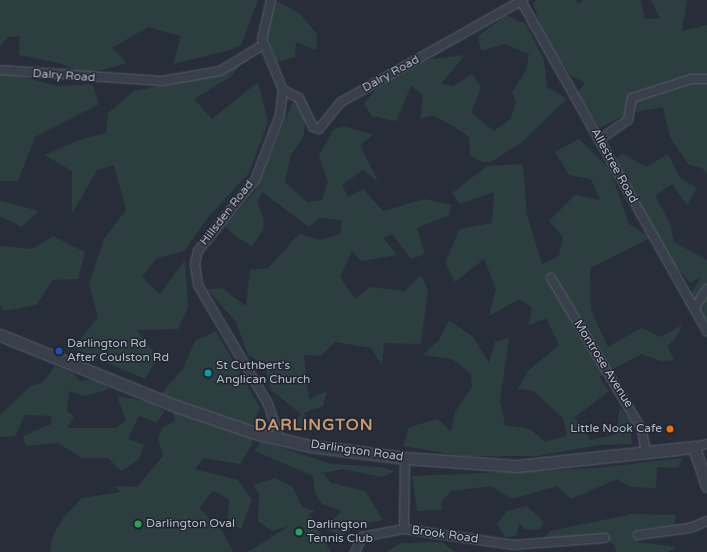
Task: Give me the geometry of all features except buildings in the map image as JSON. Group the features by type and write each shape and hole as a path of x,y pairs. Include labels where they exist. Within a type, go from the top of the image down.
{"street":[{"path":"271,0 262,34 263,45 283,90"},
{"name":"Dalry Road","path":"283,90 299,98 313,127 319,129 341,102 522,1"},
{"name":"Allestree Road","path":"522,1 707,332"},
{"name":"Dalry Road","path":"0,70 162,81 220,71 263,45"},
{"path":"599,140 628,120 632,98 691,79 707,79"},
{"name":"Hillsden Road","path":"280,439 268,404 198,285 195,264 198,250 255,180 280,115 283,90"},
{"name":"Montrose Avenue","path":"551,278 636,418 642,430 646,453"},
{"path":"694,309 707,289"},
{"name":"Darlington Road","path":"0,336 173,405 280,439 405,458 517,466 646,453 707,444"},
{"path":"694,447 707,486"},
{"path":"404,529 405,458"},
{"path":"638,535 690,528 707,521"},
{"name":"Brook Road","path":"355,552 362,537 404,529 514,544 605,538"}],"shaded area":[{"path":"0,0 258,0 241,45 230,50 173,64 181,36 148,27 112,48 127,63 86,74 59,63 19,55 20,36 8,37 0,46"},
{"path":"538,0 575,0 578,4 583,0 641,0 645,19 660,18 651,0 687,0 682,31 707,25 707,174 702,168 689,165 670,137 663,107 626,114 600,128 577,93 585,83 570,75 542,31 533,3"},
{"path":"277,1 299,13 317,34 316,50 296,42 295,57 277,62 263,27"},
{"path":"506,15 526,24 544,60 547,87 567,99 522,142 491,162 481,162 470,155 469,137 433,115 420,119 423,96 411,86 396,121 372,116 364,104 387,76 431,59 465,55 441,84 453,86 472,74 481,87 471,113 494,131 511,118 516,101 512,93 526,70 529,54 505,44 481,51 478,36"},
{"path":"247,58 230,77 194,99 212,119 258,82 268,122 249,173 205,221 185,251 157,258 142,277 160,294 185,260 188,308 178,329 137,330 158,358 145,379 73,348 98,318 89,284 104,239 126,210 114,165 97,170 72,214 72,171 45,155 79,140 106,133 108,113 134,91 180,82"},
{"path":"5,72 57,86 92,84 99,104 35,137 18,181 0,181 0,74"},
{"path":"296,94 308,102 303,139 291,154 285,182 307,202 322,200 328,182 319,156 333,130 344,126 373,135 360,145 378,181 363,170 342,185 348,197 363,189 383,211 424,199 452,205 449,215 417,228 425,254 411,259 392,234 383,238 397,255 361,261 352,251 340,277 355,299 370,287 405,291 421,275 428,290 421,344 384,343 382,365 371,348 335,342 321,356 304,355 309,399 327,391 323,406 304,413 310,427 290,429 301,414 270,389 265,366 248,355 236,322 207,289 222,288 246,306 250,270 268,268 299,234 321,240 340,234 342,220 320,218 309,227 262,192 257,202 264,220 263,230 252,246 236,237 225,226 255,191"},
{"path":"579,139 610,170 629,224 651,238 590,268 591,310 608,347 641,328 661,337 682,325 676,338 667,346 674,360 661,361 641,354 599,377 609,391 574,418 591,440 616,434 620,408 631,422 632,444 599,445 537,456 464,456 403,446 409,427 438,419 451,432 455,412 472,387 471,374 452,359 423,355 439,340 449,320 473,337 489,363 495,342 509,338 500,400 505,425 530,429 545,442 567,436 563,418 533,391 518,389 528,371 559,345 546,318 528,326 532,308 520,299 489,316 496,289 484,259 455,282 445,263 460,229 492,223 494,192 460,204 452,193 487,166 523,164 527,215 542,264 559,256 563,237 549,221 575,195 600,200 591,179 569,175 555,152"},
{"path":"622,153 646,167 668,154 680,178 697,188 687,205 672,184 655,196 670,223 674,242 707,260 707,328 696,308 704,305 690,295 701,277 690,283 673,263 614,161"},
{"path":"0,199 1,201 39,211 22,227 0,216"},
{"path":"53,236 85,252 78,279 53,280 36,305 4,311 0,305 0,246 32,249"},
{"path":"216,331 260,408 252,427 252,444 240,464 203,458 195,469 238,480 252,500 241,529 228,522 229,499 213,491 199,508 222,531 233,552 50,552 53,535 64,517 82,498 121,492 114,486 137,487 163,456 158,438 162,428 175,421 173,404 161,394 183,369 195,341"},
{"path":"55,366 73,373 80,381 97,379 109,389 85,396 69,391 67,411 74,416 67,428 116,428 126,421 117,396 146,401 165,411 157,423 139,416 128,439 144,445 139,459 121,471 108,458 82,458 58,443 26,446 23,436 51,424 52,416 25,415 15,436 0,437 0,415 31,386 42,383"},
{"path":"261,441 331,464 381,467 395,471 382,477 343,469 323,473 331,483 365,491 383,520 356,525 341,537 325,528 342,511 322,504 315,493 313,476 255,451"},
{"path":"683,458 678,468 657,467 656,488 630,487 617,479 571,499 557,486 512,499 491,486 451,491 441,502 442,510 417,511 412,476 596,468"},
{"path":"275,478 292,486 302,507 315,511 304,517 310,515 331,552 248,552 289,526 272,531 258,521 259,494 253,485"},
{"path":"527,506 544,522 539,530 525,529 519,523 516,536 505,537 497,524 507,511"},
{"path":"632,514 676,515 674,526 638,529 638,542 677,547 668,552 616,552 615,546 603,537 541,542 550,531"},
{"path":"442,542 455,552 386,552 401,543"}],"place":[{"name":"Darlington Rd After Coulston Rd","path":"59,351"},
{"name":"St Cuthbert's Anglican Church","path":"208,373"},
{"name":"Little Nook Cafe","path":"670,429"},
{"name":"Darlington Oval","path":"138,524"},
{"name":"Darlington Tennis Club","path":"299,532"}],"district":[{"name":"DARLINGTON","path":"314,425"}]}
